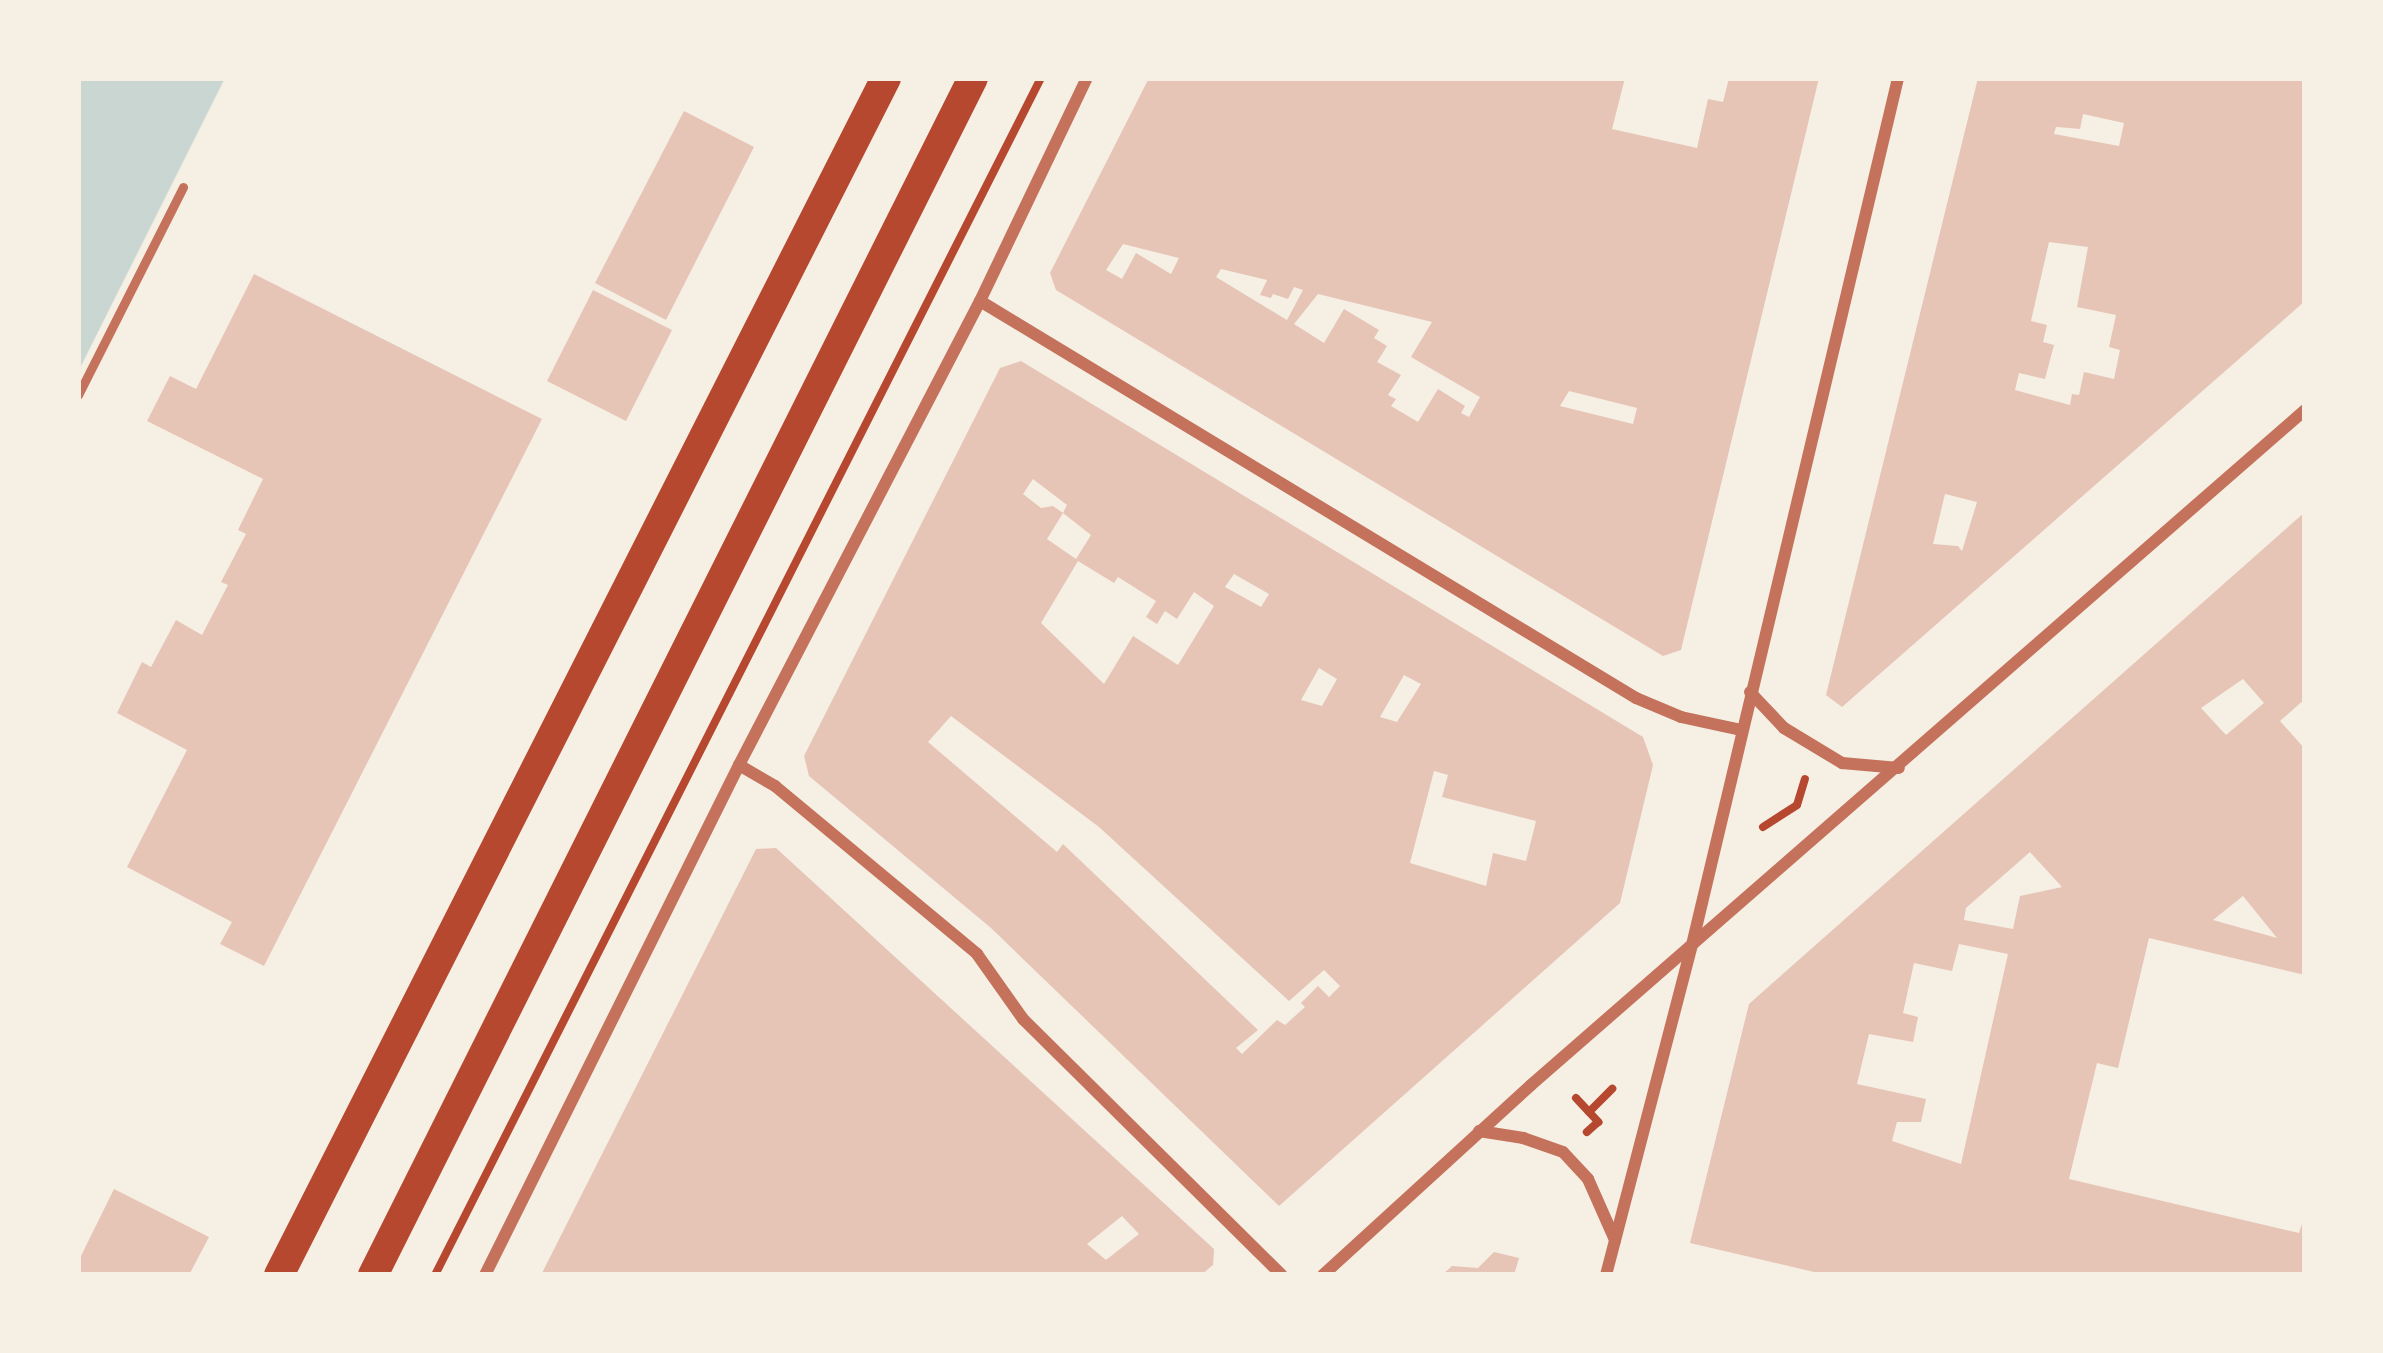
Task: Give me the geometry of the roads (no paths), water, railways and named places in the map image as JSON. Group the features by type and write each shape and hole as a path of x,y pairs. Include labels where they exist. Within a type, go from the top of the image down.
{"main road":[{"path":"279,1275 886,78"},
{"path":"373,1275 973,78"}],"street":[{"path":"485,1275 739,765 980,301 1087,78"},
{"path":"1606,1275 1691,946 1898,78"},
{"path":"980,301 1636,698 1681,717 1741,730"},
{"path":"1323,1275 1479,1131 2305,410"},
{"path":"1750,692 1784,728 1842,763 1899,768"},
{"path":"739,765 776,786 977,953 1023,1019 1282,1275"},
{"path":"1479,1131 1523,1138 1562,1152 1588,1179 1615,1240"}],"lane":[{"path":"78,395 182,187"}]}
